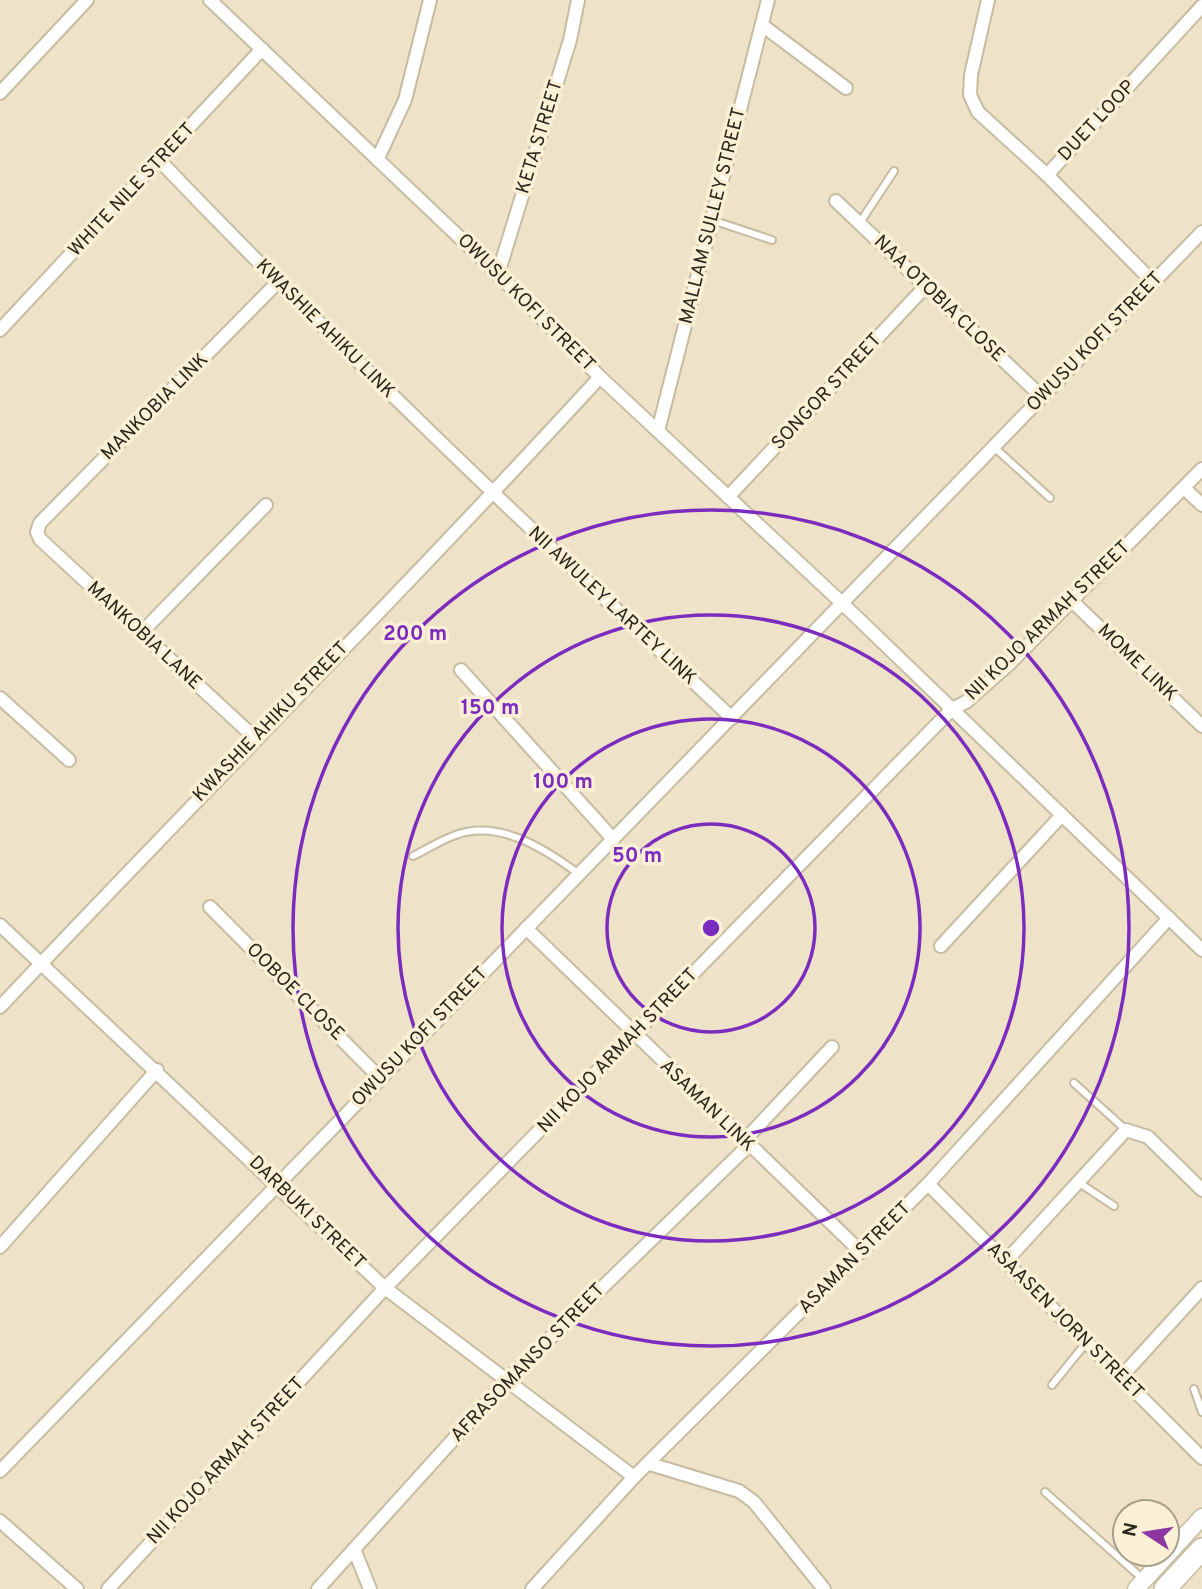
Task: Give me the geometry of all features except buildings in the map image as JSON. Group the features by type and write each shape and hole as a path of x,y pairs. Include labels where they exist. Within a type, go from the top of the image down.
{"highway":[{"path":"1165,1589 1202,1549"}],"street":[{"path":"0,93 87,0"},
{"name":"OWUSU KOFI STREET","path":"210,0 498,274 600,377 843,604 1202,950"},
{"path":"379,159 405,100 430,0"},
{"name":"KETA STREET","path":"498,274 570,40 578,0"},
{"name":"MALLAM SULLEY STREET","path":"658,431 768,0"},
{"name":"DUET LOOP","path":"988,0 971,75 970,95 978,112 1046,175 1202,6"},
{"path":"762,25 846,88"},
{"name":"WHITE NILE STREET","path":"0,330 262,49"},
{"name":"KWASHIE AHIKU LINK","path":"160,161 277,283 492,494"},
{"path":"1046,175 1153,282"},
{"name":"NAA OTOBIA CLOSE","path":"836,201 1042,397"},
{"name":"OWUSU KOFI STREET","path":"0,1471 1202,232"},
{"name":"MANKOBIA LINK","path":"37,532 40,523 277,283"},
{"name":"SONGOR STREET","path":"728,497 925,287"},
{"name":"KWASHIE AHIKU STREET","path":"0,1007 255,738 492,494 600,377"},
{"name":"NII KOJO ARMAH STREET","path":"108,1589 385,1288 952,709 966,702 1009,664 1202,468"},
{"path":"1184,488 1202,505"},
{"name":"NII AWULEY LARTEY LINK","path":"492,494 732,718"},
{"path":"141,633 266,505"},
{"name":"MANKOBIA LANE","path":"37,532 40,539 255,738"},
{"name":"MOME LINK","path":"1072,601 1202,726"},
{"path":"461,670 613,839"},
{"path":"0,698 69,760"},
{"path":"941,946 1062,815"},
{"name":"OOBOE CLOSE","path":"210,907 380,1078"},
{"name":"ASAMAN STREET","path":"532,1589 634,1477 928,1184 1169,918"},
{"name":"DARBUKI STREET","path":"0,925 40,965 157,1070 385,1288 634,1477"},
{"name":"ASAMAN LINK","path":"526,928 860,1252"},
{"name":"AFRASOMANSO STREET","path":"317,1589 508,1379 746,1144 832,1048"},
{"path":"0,1247 157,1070"},
{"path":"1005,1262 1126,1130 1148,1137 1202,1189"},
{"name":"ASAASEN JORN STREET","path":"928,1184 1202,1458"},
{"path":"1121,1377 1202,1288"},
{"path":"650,1464 739,1491 754,1502 824,1589"},
{"path":"1140,1585 1202,1517"},
{"path":"0,1521 77,1589"},
{"path":"354,1549 370,1589"}],"lane":[{"path":"859,223 894,171"},
{"path":"712,220 772,240"},
{"path":"994,447 1050,498"},
{"path":"414,856 453,836 487,831 517,837 559,859 579,874"},
{"path":"1074,1083 1126,1130"},
{"path":"1078,1182 1114,1206"},
{"path":"1052,1385 1086,1343"},
{"path":"1194,1390 1202,1412"},
{"path":"1045,1492 1140,1585"}]}
